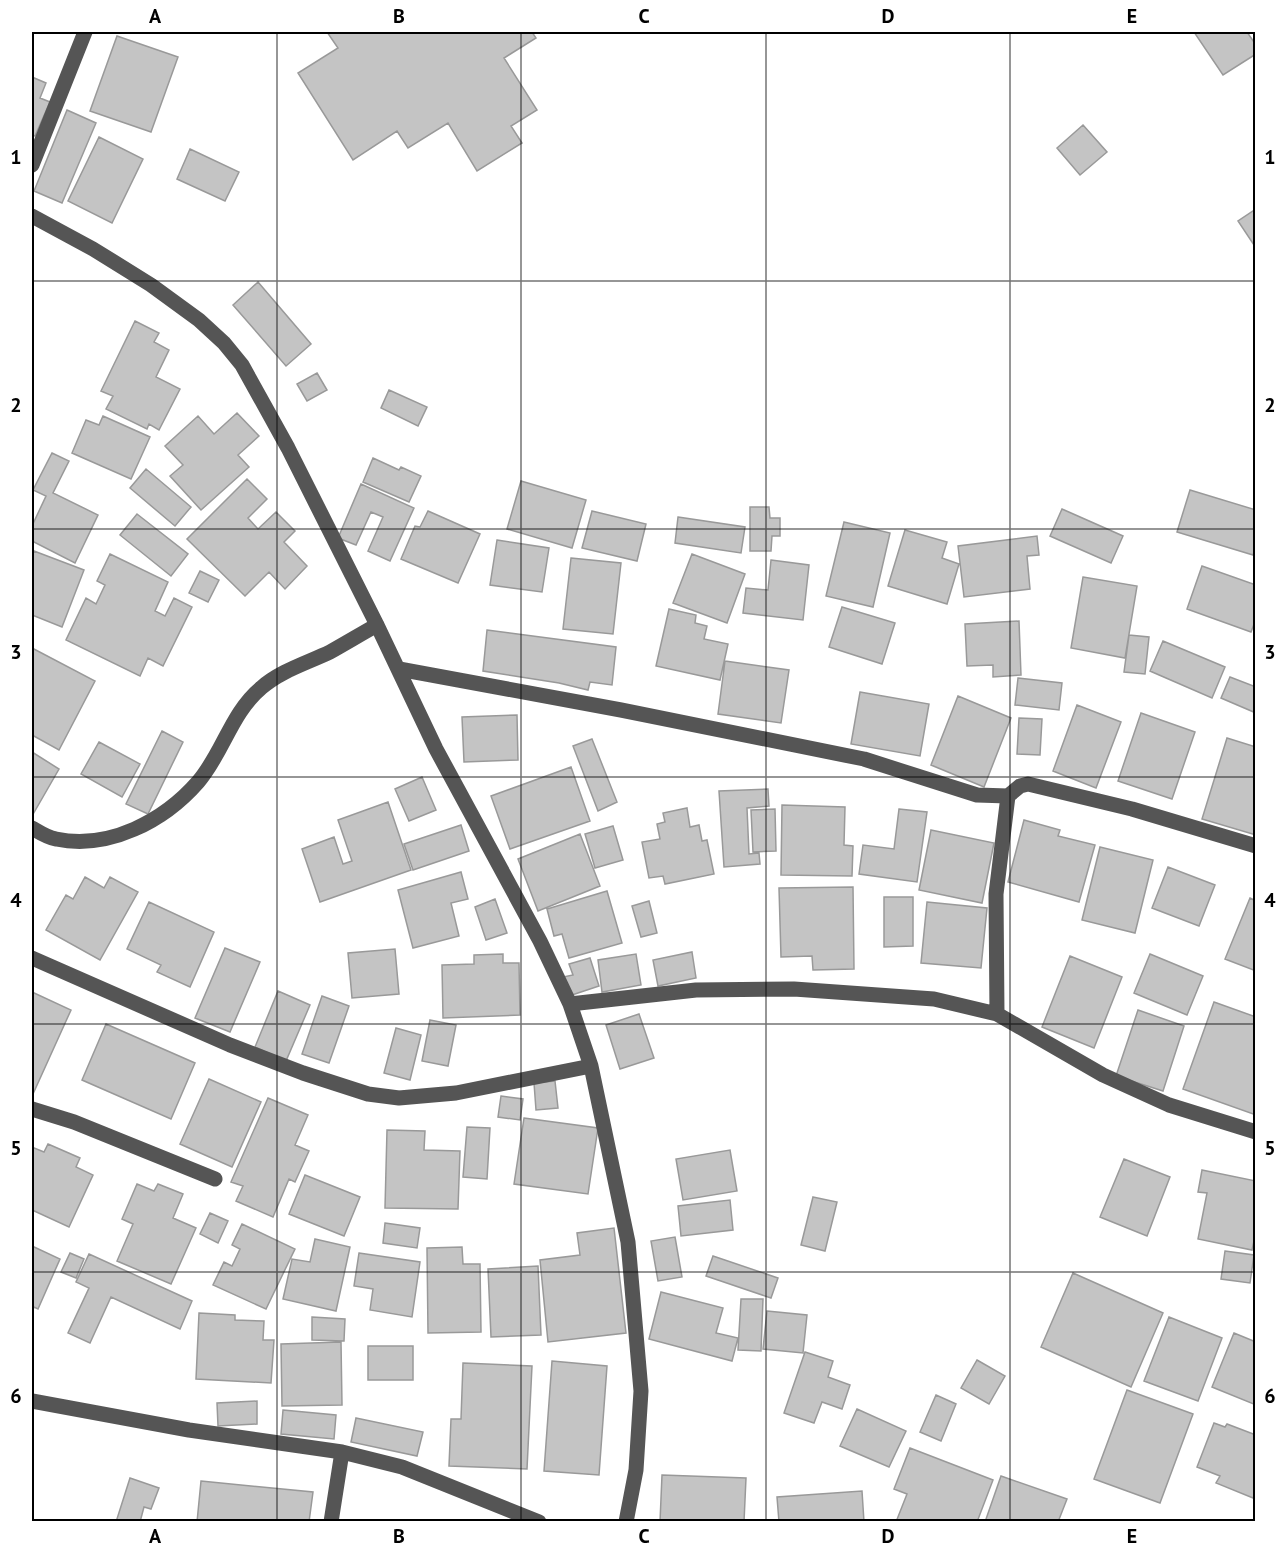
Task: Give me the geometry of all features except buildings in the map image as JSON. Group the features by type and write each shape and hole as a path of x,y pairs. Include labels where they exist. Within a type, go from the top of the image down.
{"street":[{"path":"32,165 85,32"},
{"path":"32,216 93,249 151,285 199,320 224,343 242,365 288,448 436,748 540,941 570,1004 591,1066 628,1242 641,1391 636,1470 626,1521"},
{"path":"32,828 55,839 94,842 130,831 164,814 198,781 219,749 236,716 261,687 377,625"},
{"path":"399,669 621,710 864,759 977,795 1008,796 1020,786 1028,784 1132,809 1256,846"},
{"path":"998,1014 996,894 1008,796"},
{"path":"32,958 230,1045 303,1073 368,1094 399,1098 456,1093 591,1066"},
{"path":"570,1004 696,990 794,989 934,999 998,1014 1103,1075 1169,1105 1256,1132"},
{"path":"32,1109 74,1122 214,1179"},
{"path":"32,1401 189,1430 342,1452 402,1467 538,1521"},
{"path":"331,1521 342,1452"}]}
